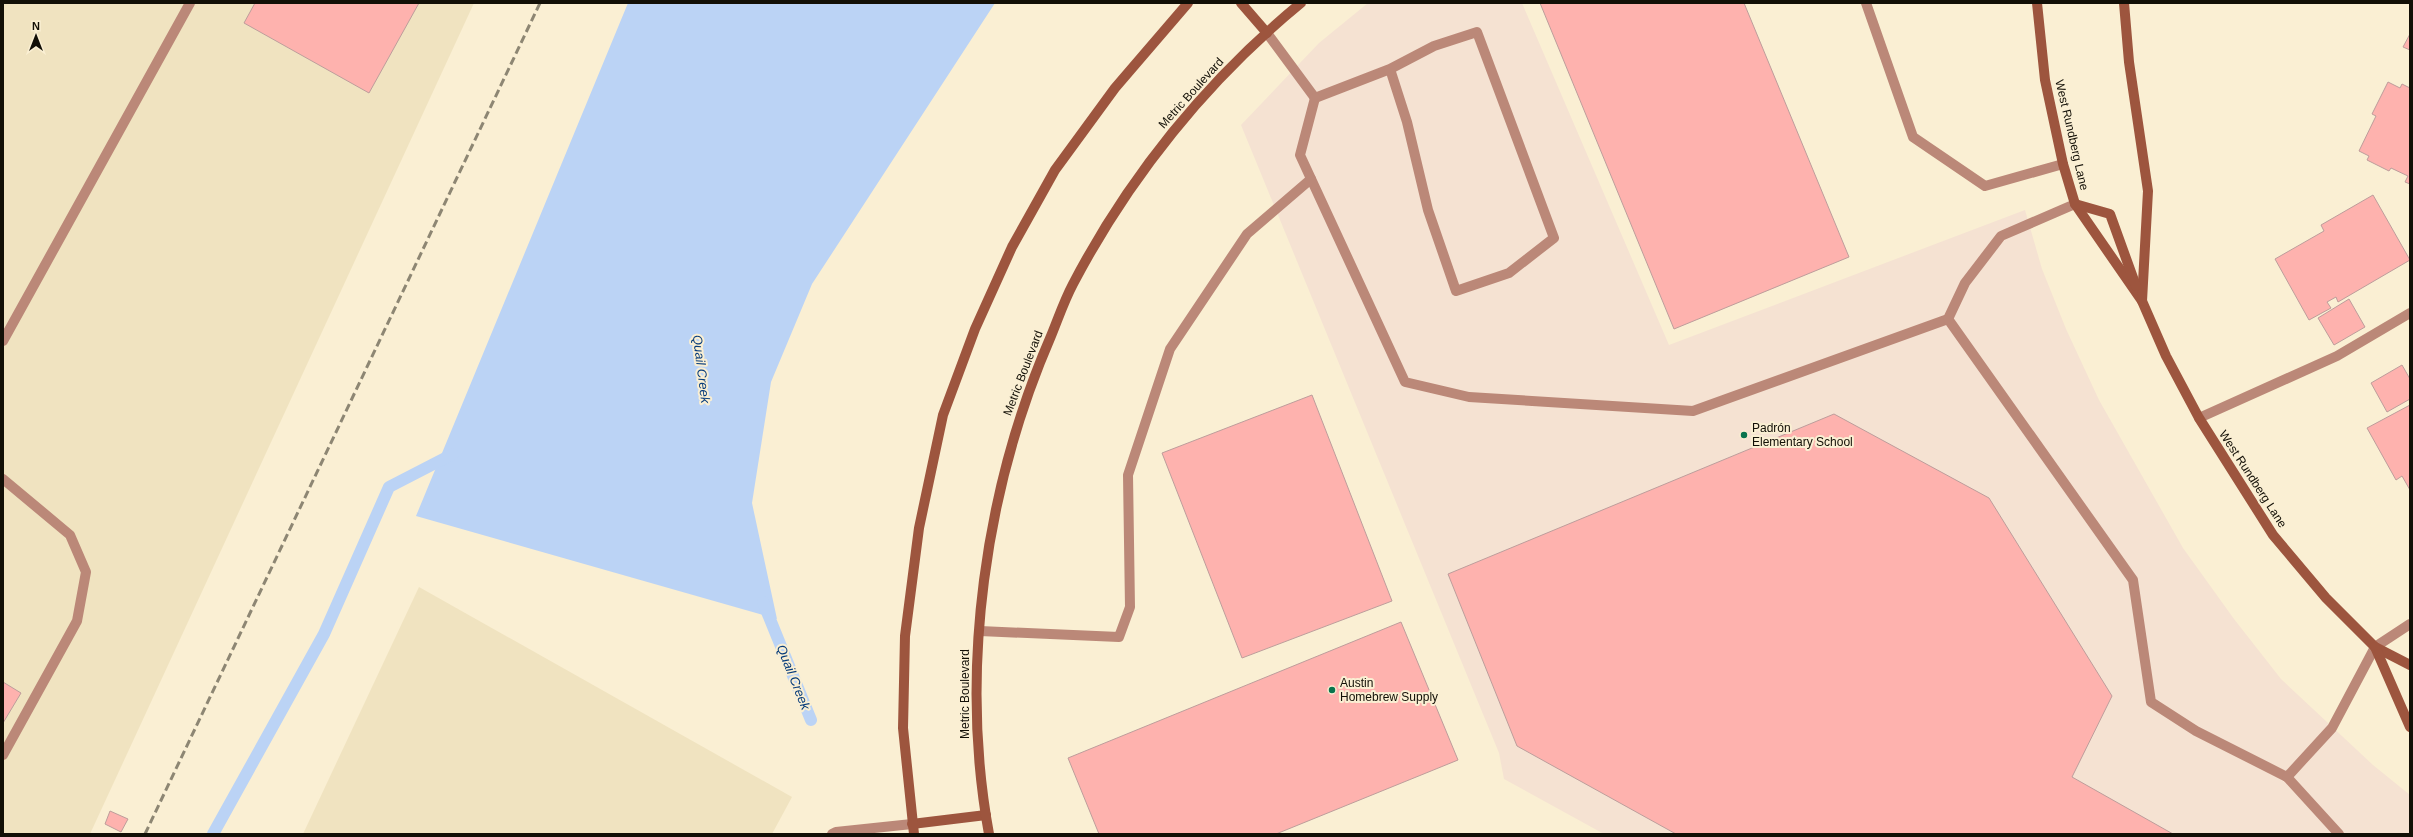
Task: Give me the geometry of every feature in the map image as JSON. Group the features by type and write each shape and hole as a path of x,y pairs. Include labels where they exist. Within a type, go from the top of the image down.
{"main road":[{"path":"986,815 913,829 903,728 905,636 919,528 943,415 975,329 1012,247 1055,170 1115,88 1188,3"},
{"path":"1241,3 1267,33"},
{"name":"Metric Boulevard","path":"989,834 978,742 980,631 990,539 1013,437 1038,366 1072,286 1114,214 1168,138 1225,72 1301,3"},
{"name":"West Rundberg Lane","path":"2037,3 2045,80 2063,164 2075,204 2142,301 2166,356 2199,418 2273,536 2326,598 2376,647 2410,665"},
{"name":"West Rundberg Lane","path":"2124,3 2129,62 2148,191 2142,301"},
{"path":"2075,204 2110,214 2142,301"},
{"name":"West Rundberg Lane","path":"2376,647 2410,727"}],"lane":[{"path":"3,341 190,3"},
{"path":"1866,3 1913,137 1985,186 2063,164"},
{"path":"1316,98 1390,69 1434,46 1478,32 1554,238 1509,273 1456,291 1428,210 1407,122 1390,69"},
{"path":"1267,33 1316,98"},
{"path":"1316,98 1300,155 1405,382 1469,397 1693,411 1948,319 1965,283 2001,236 2075,204"},
{"path":"980,631 1119,637 1130,607 1128,475 1170,349 1247,234 1311,179"},
{"path":"2199,418 2337,356 2410,313"},
{"path":"1948,319 2133,580 2151,702 2196,731 2287,777 2339,834"},
{"path":"3,479 70,535 86,572 77,621 3,755"},
{"path":"2287,777 2332,728 2376,647 2410,624"},
{"path":"832,834 836,832 913,829"}],"shaded area":[{"path":"3,3 474,3 90,834 3,834"},
{"name":"Padrón Elementary School","path":"1368,3 1522,3 1669,345 2025,210 2042,269 2066,329 2099,400 2183,548 2234,619 2281,679 2373,765 2410,795 2410,834 1604,834 1504,779 1499,753 1241,125 1319,43"},
{"path":"419,587 792,797 772,834 303,834"}],"water":[{"path":"628,3 995,3 812,284 771,382 752,503 777,619 416,516"}],"building":[{"path":"255,3 419,3 369,93 244,23"},
{"path":"1540,3 1744,3 1849,257 1674,329"},
{"path":"2410,34 2410,50 2403,47"},
{"path":"2388,82 2400,88 2402,84 2410,88 2410,184 2405,182 2408,176 2391,168 2389,171 2367,160 2369,156 2359,151 2376,116 2372,114"},
{"path":"2373,195 2410,260 2338,302 2336,297 2327,302 2331,308 2309,320 2275,259 2324,231 2321,225"},
{"path":"2349,299 2365,327 2334,345 2318,318"},
{"path":"2402,365 2410,379 2410,399 2387,412 2371,383"},
{"path":"1312,395 1392,601 1242,658 1162,453"},
{"path":"2410,405 2410,490 2402,476 2396,480 2367,428"},
{"path":"1834,414 1989,498 2112,696 2072,777 2173,834 1676,834 1517,746 1448,574"},
{"name":"Austin Homebrew Supply","path":"1401,622 1458,760 1276,834 1099,834 1068,758"},
{"path":"3,682 21,693 3,723"},
{"path":"110,811 128,819 121,832 105,824"}],"waterway":[{"path":"213,834 324,634 389,487 453,454"},
{"name":"Quail Creek","path":"763,602 811,720"}],"railway":[{"path":"145,834 540,3"}],"place":[{"name":"Padrón Elementary School","path":"1744,435"},
{"name":"Austin Homebrew Supply","path":"1332,690"}]}
